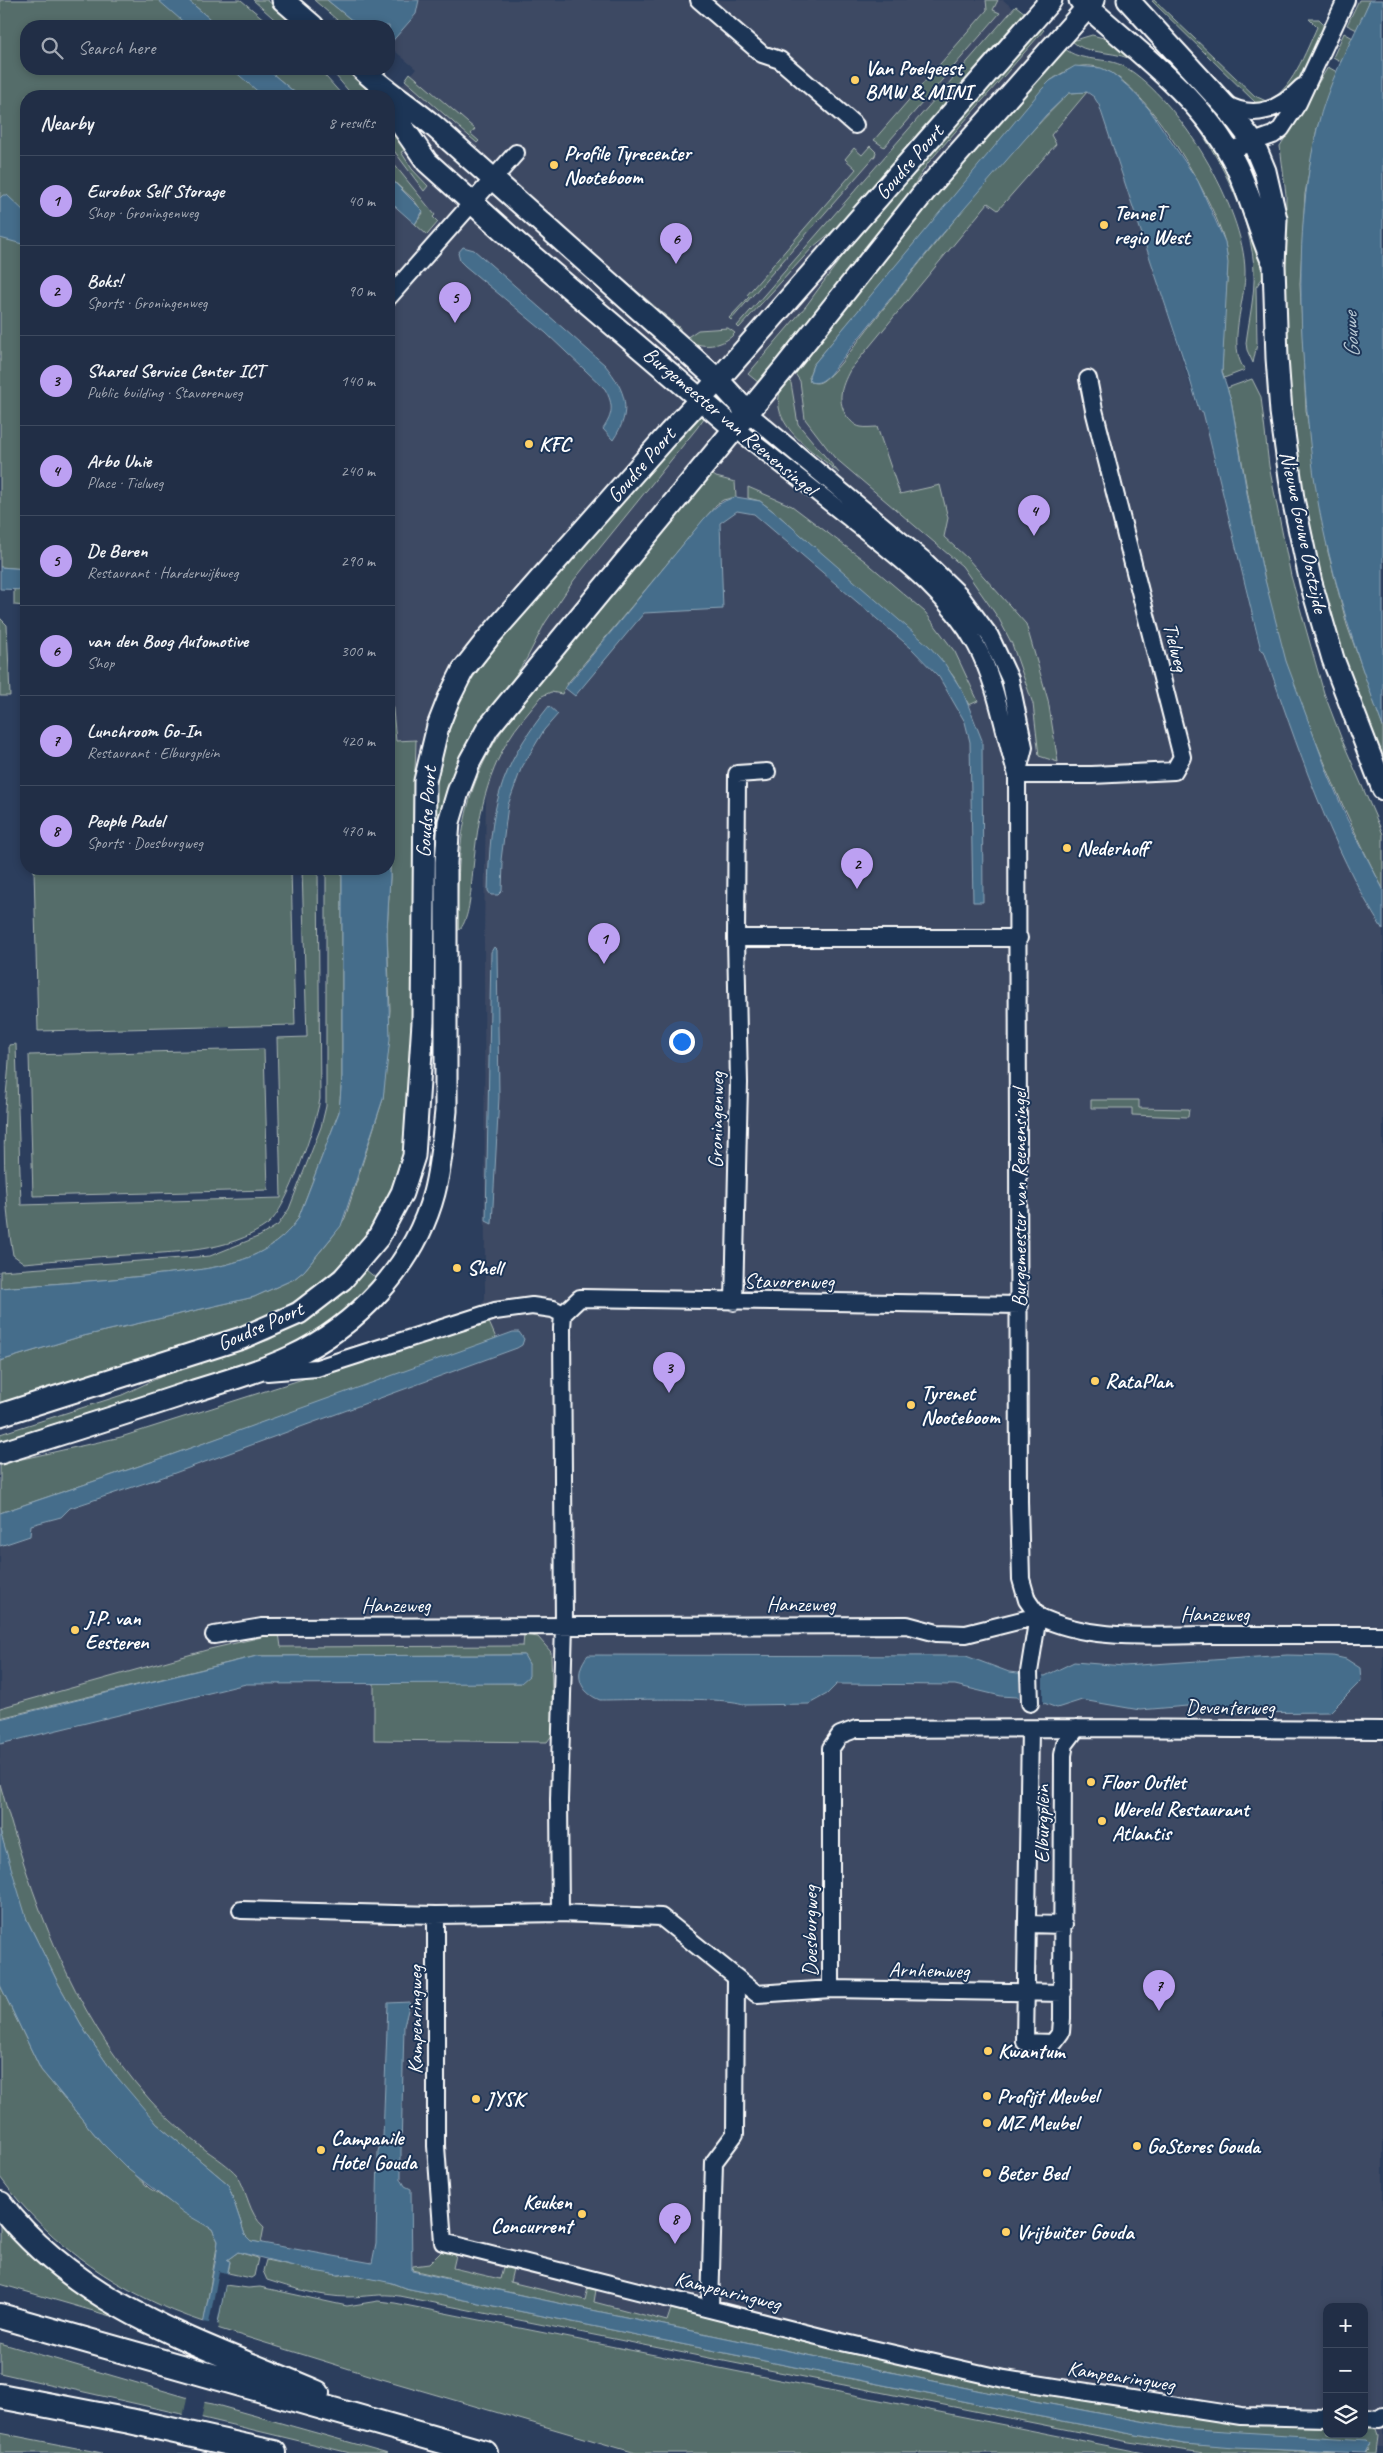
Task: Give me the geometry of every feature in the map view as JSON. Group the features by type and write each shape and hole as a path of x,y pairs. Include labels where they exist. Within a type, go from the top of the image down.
{"highway":[{"path":"0,2204 39,2247 86,2285 122,2308 403,2430"},
{"path":"0,2316 485,2453"},
{"path":"0,2396 274,2453"}],"main road":[{"path":"283,0 306,20"},
{"name":"Goudse Poort","path":"0,1414 242,1338 299,1313 344,1279 378,1238 402,1193 414,1156 423,1022 423,797 429,758 438,726 463,670 489,637 718,380 1051,0"},
{"name":"Nieuwe Gouwe Oostzijde","path":"1128,0 1221,101 1253,142 1265,171 1276,219 1274,265 1281,412 1293,499 1311,583 1333,659 1383,789"},
{"name":"Goudse Poort","path":"0,1453 250,1373 296,1354 344,1324 381,1289 403,1260 416,1238 434,1193 442,1151 446,1111 446,862 449,822 470,761 488,728 925,191 1087,2"},
{"name":"Nieuwe Gouwe Oostzijde","path":"1087,2 1185,93 1228,151 1249,196 1264,242 1274,265"},
{"name":"Burgemeester van Reenensingel","path":"368,75 382,90"},
{"name":"Burgemeester van Reenensingel","path":"395,99 414,108 493,181 718,380 747,412"},
{"name":"Burgemeester van Reenensingel","path":"395,110 416,149 472,202 734,428"}],"street":[{"path":"700,0 762,54 780,60 855,125"},
{"name":"Nieuwe Gouwe Oostzijde","path":"1228,151 1272,135 1281,129 1295,108 1346,0"},
{"name":"Nieuwe Gouwe Oostzijde","path":"1221,101 1234,109 1255,113 1274,109 1291,99 1305,84"},
{"path":"395,289 516,153"},
{"name":"Tielweg","path":"1017,775 1092,775 1174,771 1182,757 1094,410 1088,379"},
{"name":"Burgemeester van Reenensingel","path":"747,412 924,560 959,594 990,636 1010,679 1024,747 1017,775"},
{"name":"Burgemeester van Reenensingel","path":"734,428 860,527 920,576 945,600 975,645 994,685 1017,775 1021,1579 1027,1600 1038,1616"},
{"name":"Groningenweg","path":"734,1302 739,1083 736,938 737,774 768,772"},
{"path":"736,938 1019,938"},
{"name":"Stavorenweg","path":"563,1314 580,1298 734,1302 1020,1305"},
{"name":"Goudse Poort","path":"250,1373 317,1368 495,1311 532,1306 553,1309 563,1314"},
{"path":"560,1913 559,1800 564,1625 563,1314"},
{"path":"1030,1703 1029,1672 1038,1616"},
{"name":"Hanzeweg","path":"214,1635 262,1628 564,1625 907,1625 937,1633 966,1634 1038,1616 1058,1626 1089,1632 1137,1636 1383,1635"},
{"name":"Doesburgweg","path":"736,1977 757,1994 831,1989 831,1748 840,1735 856,1729 1077,1728"},
{"name":"Elburgplein","path":"1030,1729 1025,2042 1053,2043 1061,2032 1063,1993 1063,1756 1066,1744 1077,1728"},
{"name":"Deventerweg","path":"1077,1728 1383,1730"},
{"path":"241,1910 436,1915 560,1913 661,1917 736,1977 734,2134 714,2162 710,2308"},
{"name":"Kampenringweg","path":"436,1915 436,2146 443,2242 850,2344 1004,2379 1241,2416 1323,2418"},
{"path":"1027,1924 1064,1925"},
{"name":"Arnhemweg","path":"831,1989 1026,1993"},
{"path":"1026,1993 1063,1993"},
{"path":"1368,2418 1380,2419 1383,2416"}],"shaded area":[{"path":"333,0 1003,0 1083,66 1099,105 1138,220 1198,410 1203,412 1260,650 1264,650 1322,811 1353,875 1383,930 1383,2447 1248,2440 251,2241 209,2170 157,2124 86,2033 0,1831 0,1474 262,1396 460,1330 485,1300 484,937 486,794 458,792 416,773 416,740 396,742 395,732 395,94 416,69 395,51 395,20 376,20"}],"green space":[{"path":"0,0 159,0 183,20 20,20 20,75 248,75 266,90 20,90 20,569 0,567"},
{"path":"188,0 241,0 265,20 211,20"},
{"path":"253,0 267,0 290,20 275,20"},
{"path":"314,0 327,0 352,20 337,20"},
{"path":"986,0 998,0 993,10 1000,13 884,147 874,140 987,10"},
{"path":"1154,0 1255,96 1266,101 1275,97 1283,90 1297,70 1317,27 1309,19 1319,19 1323,23 1323,30 1302,77 1289,94 1261,108 1152,1"},
{"path":"1359,0 1370,0 1357,30 1347,25"},
{"path":"1016,6 1025,15 846,220 813,247 739,328 737,326"},
{"path":"1040,26 1044,30 928,163 879,239 759,383 748,374 806,306 863,228"},
{"path":"1344,33 1353,38 1342,62 1333,57"},
{"path":"1092,35 1111,40 1130,56 1128,58 1083,48 1072,41"},
{"path":"1064,48 1078,56 1118,64 1146,82 1186,129 1205,157 1221,187 1242,245 1245,283 1238,322 1237,348 1245,370 1224,378 1222,372 1227,275 1225,243 1207,199 1193,173 1158,119 1139,96 1120,79 1103,69 1081,66 1062,73 1050,81 813,365 809,376 810,382 817,383 837,368 944,233 1017,147 1069,93 1087,92 1051,135 1056,144 998,210 988,203 850,370 841,394 844,412 852,422 861,427 877,427 900,494 940,485 948,518 944,537 968,559 1026,624 1048,700 1058,762 1039,756 1033,704 1012,644 999,619 962,566 834,457 805,419 800,381 794,372 941,190"},
{"path":"1328,67 1337,72 1317,128 1305,194 1300,284 1306,410 1328,552 1347,625 1383,727 1383,767 1353,693 1318,572 1295,454 1288,378 1285,296 1286,195 1280,146"},
{"path":"410,73 475,129 471,134 479,141 477,143 405,80"},
{"path":"274,75 324,75 338,90 292,90"},
{"path":"335,75 352,75 367,90 348,90"},
{"path":"1198,122 1226,163 1257,239 1264,276 1256,287 1257,344 1253,363 1246,343 1254,280 1252,252 1248,233 1242,213 1225,174 1195,123"},
{"path":"395,130 405,150 401,152 412,169 428,186 424,191 395,152"},
{"path":"870,146 876,152 875,156 731,320 729,318 749,297 747,295 856,169 845,159 854,148 862,155"},
{"path":"395,165 435,215 433,217 438,222 427,235 415,224 423,213 414,200 395,183"},
{"path":"560,225 680,328 680,332"},
{"path":"728,328 735,333 718,344 698,344 686,338 698,330"},
{"path":"787,378 791,383 798,424 839,473 803,443 783,420 779,407 780,393"},
{"path":"1252,379 1261,397 1269,466 1291,576 1324,693 1342,740 1383,834 1383,889 1352,825 1324,760 1290,674 1276,627 1261,563 1231,400 1227,388"},
{"path":"704,412 704,418 697,428 574,580 545,623 527,658 455,766 439,825 432,824 435,783 446,731 455,708 471,680 497,646 690,420"},
{"path":"709,472 716,477 735,482 736,497 723,500 716,505 566,685 562,694 551,692 542,696 507,742 498,760 485,796 477,832 469,906 466,919 457,931 459,873 465,820 471,794 494,744 511,718"},
{"path":"748,487 792,506 865,561 925,612 955,652 978,701 969,705 954,677 937,655 778,515 760,501 748,498"},
{"path":"14,589 20,590 20,606 14,605"},
{"path":"0,618 7,625 10,696 0,696"},
{"path":"395,731 396,741 416,740 413,806 415,1037 413,1083 408,1129 399,1165 387,1198 370,1227 350,1253 327,1277 271,1315 238,1331 0,1405 0,1361 79,1337 254,1297 294,1279 304,1271 333,1236 345,1218 383,1099 390,1010 387,931 390,875 395,875"},
{"path":"34,875 291,875 295,1025 38,1031"},
{"path":"302,875 318,875 320,1099 300,1166 276,1216 253,1234 236,1241 181,1252 24,1263 13,1255 6,1201 4,1127 9,1045 16,1044 21,1205 281,1198 277,1038 307,1037"},
{"path":"326,875 342,875 342,1077 339,1112 298,1219 283,1236 267,1248 248,1258 228,1264 144,1276 0,1288 0,1271 210,1256 260,1236 278,1225 289,1209 321,1127 326,1106"},
{"path":"264,1049 268,1190 33,1196 29,1055"},
{"path":"1091,1100 1139,1100 1139,1108 1189,1109 1188,1117 1132,1115 1132,1108 1091,1108"},
{"path":"366,1270 377,1279 336,1317 293,1345 257,1360 0,1441 0,1434 122,1395 175,1370 269,1340 325,1307"},
{"path":"488,1320 496,1338 475,1347 157,1460 0,1513 0,1464 121,1437"},
{"path":"279,1633 281,1647 523,1646 524,1635 538,1637 551,1652 553,1734 547,1742 374,1740 374,1682 521,1683 529,1664 523,1655 257,1656 0,1718 0,1708 210,1649"},
{"path":"0,1784 40,1911 76,1991 97,2029 122,2065 150,2100 185,2133 237,2175 251,2209 264,2227 261,2243 251,2241 245,2235 228,2184 157,2124 112,2071 86,2033 59,1985 27,1920 0,1831"},
{"path":"0,1985 41,2070 102,2143 149,2188 212,2229 218,2241 204,2322 145,2298 90,2266 65,2247 42,2225 0,2177"},
{"path":"0,2213 138,2324 0,2284"},
{"path":"442,2251 456,2255 453,2268 500,2279 503,2267 513,2269 510,2282 585,2300 588,2288 596,2290 594,2302 667,2321 671,2309 987,2384 1222,2421 1323,2425 1323,2438 1368,2438 1368,2426 1375,2426 1378,2435 1376,2453 1365,2453 1369,2449 1178,2428 986,2392 534,2298 412,2270 413,2266 429,2264"},
{"path":"238,2252 258,2258 254,2276 251,2278 228,2273 230,2262 227,2260"},
{"path":"266,2260 338,2275 372,2277 405,2288 1026,2414 1184,2444 1335,2453 1203,2453 1129,2442 399,2296 338,2297 318,2294 267,2280 263,2271"},
{"path":"225,2285 248,2288 260,2287 347,2306 378,2301 395,2303 1144,2453 636,2453 382,2379 217,2328"},
{"path":"0,2343 189,2398 186,2415 0,2373"},
{"path":"202,2402 388,2453 350,2453 199,2417"},
{"path":"0,2433 102,2453 0,2453"}],"water":[{"path":"158,0 188,0 211,20 181,20"},
{"path":"327,0 419,0 416,14 395,38 395,20 352,20"},
{"name":"Gouwe","path":"1370,0 1383,0 1383,727 1347,620 1334,576 1323,527 1310,446 1301,310 1301,258 1304,207 1317,129 1333,79"},
{"path":"1075,66 1101,68 1112,73 1131,89 1149,109 1198,181 1225,242 1228,263 1222,372 1231,400 1263,572 1286,661 1328,774 1347,819 1383,889 1383,930 1346,863 1330,829 1302,758 1264,651 1261,650 1203,412 1199,410 1099,105 1094,97 1087,92 1069,93 1046,115 938,239 830,374 816,383 810,382 809,376 813,365 1042,89 1050,81"},
{"path":"239,75 274,75 292,90 256,90"},
{"path":"395,183 423,211 415,224 395,206"},
{"path":"3,195 7,195 20,207 20,243 0,238 0,198"},
{"path":"463,247 474,250 605,365 612,374 622,393 625,410 619,430 613,440 603,429 609,419 611,409 610,400 605,389 546,333 460,261 458,253"},
{"path":"736,497 760,501 778,515 929,646 945,664 963,692 982,740 983,902 973,902 970,742 965,722 939,677 911,648 754,514 737,511 720,523 723,609 644,613 575,696 565,688 703,520 718,506"},
{"path":"0,567 20,569 20,590 0,589"},
{"path":"549,706 558,714 544,730 521,769 508,805 501,860 503,863 502,891 498,895 491,895 488,891 491,837 494,814 500,792 507,771 518,751"},
{"path":"342,875 390,875 387,931 390,1039 383,1099 341,1226 304,1271 294,1279 254,1297 79,1337 0,1361 0,1288 144,1276 208,1268 248,1258 267,1248 283,1236 298,1219 339,1112 342,1077"},
{"path":"494,947 497,950 499,1097 492,1224 486,1221 491,952"},
{"path":"513,1332 519,1332 524,1339 522,1345 517,1348 172,1474 70,1508 61,1517 31,1525 30,1536 0,1546 0,1513 157,1460"},
{"path":"524,1655 529,1664 529,1676 521,1683 246,1684 0,1744 0,1719 257,1656"},
{"path":"588,1655 966,1656 1009,1672 1045,1676 1074,1662 1124,1666 1287,1655 1333,1656 1346,1659 1360,1668 1361,1681 1330,1712 1235,1713 1199,1705 1140,1710 1082,1700 1057,1708 1031,1698 1001,1696 955,1685 837,1684 827,1694 809,1704 745,1705 720,1700 699,1699 600,1700 587,1692 580,1681 583,1662"},
{"path":"0,1831 27,1920 59,1985 86,2033 112,2071 157,2124 228,2184 245,2235 251,2241 372,2263 376,2243 378,2151 383,2137 388,2003 410,2002 404,2026 401,2179 405,2186 411,2189 412,2271 986,2392 1178,2428 1367,2440 1370,2443 1365,2453 1184,2444 1026,2414 405,2288 392,2283 349,2274 338,2275 314,2271 238,2252 227,2260 230,2261 192,2453 178,2453 218,2241 212,2229 184,2213 129,2170 102,2143 41,2070 0,1985"}],"pier":[{"path":"1019,1672 1043,1674 1043,1704 1019,1701"},
{"path":"219,2271 230,2274 228,2285 225,2285 217,2324 219,2325 195,2453 176,2453 202,2322 209,2323"}],"place":[{"name":"Van Poelgeest BMW & MINI","path":"855,80"},
{"name":"Profile Tyrecenter Nooteboom","path":"554,165"},
{"name":"TenneT regio West","path":"1104,225"},
{"name":"van den Boog Automotive","path":"676,264"},
{"name":"De Beren","path":"455,323"},
{"name":"KFC","path":"529,444"},
{"name":"Arbo Unie","path":"1034,536"},
{"name":"Nederhoff","path":"1067,848"},
{"name":"Boks!","path":"857,889"},
{"name":"Eurobox Self Storage","path":"604,964"},
{"name":"Shell","path":"457,1268"},
{"name":"RataPlan","path":"1095,1381"},
{"name":"Shared Service Center ICT","path":"669,1393"},
{"name":"Tyrenet Nooteboom","path":"911,1405"},
{"name":"J.P. van Eesteren","path":"75,1630"},
{"name":"Floor Outlet","path":"1091,1782"},
{"name":"Wereld Restaurant Atlantis","path":"1102,1821"},
{"name":"Lunchroom Go-In","path":"1159,2011"},
{"name":"Kwantum","path":"988,2051"},
{"name":"Profijt Meubel","path":"987,2096"},
{"name":"JYSK","path":"476,2099"},
{"name":"MZ Meubel","path":"987,2123"},
{"name":"GoStores Gouda","path":"1137,2146"},
{"name":"Campanile Hotel Gouda","path":"321,2150"},
{"name":"Beter Bed","path":"987,2173"},
{"name":"Keuken Concurrent","path":"582,2214"},
{"name":"Vrijbuiter Gouda","path":"1006,2232"},
{"name":"People Padel","path":"675,2244"}]}
